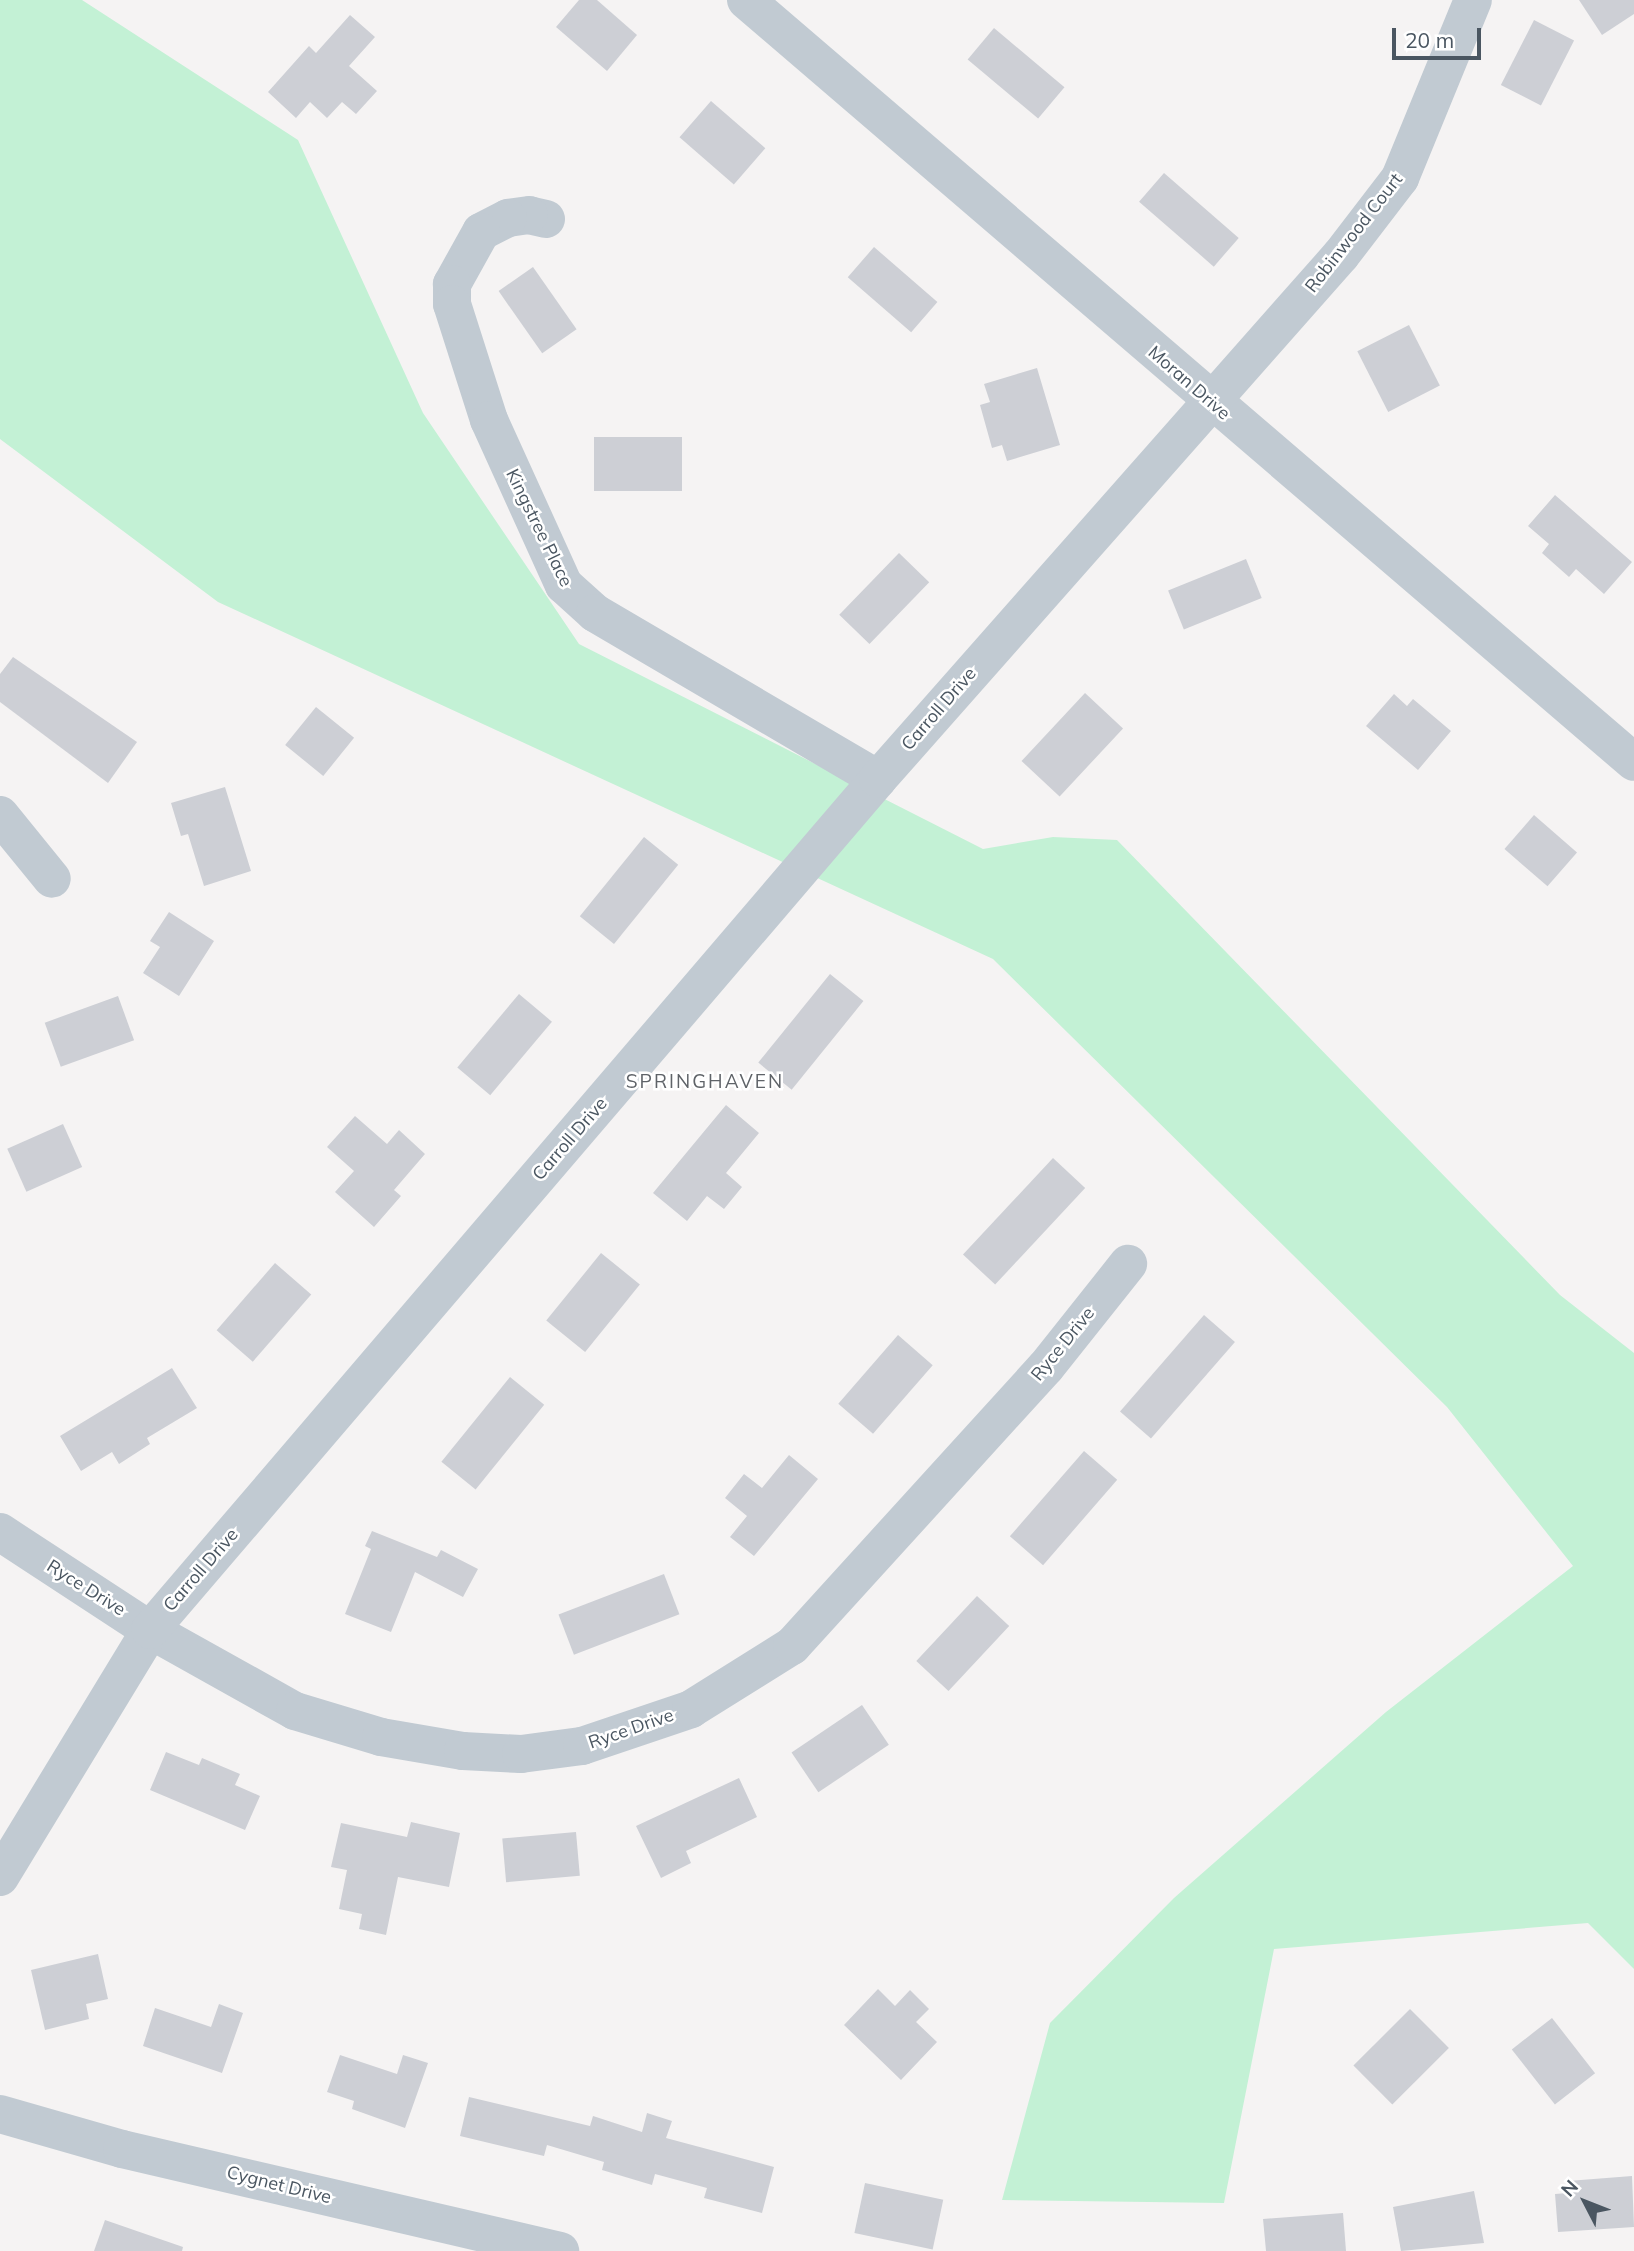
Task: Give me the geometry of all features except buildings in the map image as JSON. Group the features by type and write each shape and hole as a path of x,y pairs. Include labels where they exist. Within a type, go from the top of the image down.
{"street":[{"name":"Moran Drive","path":"746,0 1211,402 1634,762"},
{"name":"Robinwood Court","path":"1211,402 1341,255 1400,178 1473,0"},
{"name":"Kingstree Place","path":"547,219 529,215 508,218 481,232 452,284 452,304 489,420 564,585 595,613 878,779"},
{"name":"Carroll Drive","path":"0,1877 150,1630 878,779 1211,402"},
{"path":"0,815 52,879"},
{"name":"Ryce Drive","path":"0,1532 150,1630 295,1711 381,1737 463,1751 521,1754 582,1746 691,1709 792,1646 1046,1367 1128,1264"},
{"name":"Cygnet Drive","path":"0,2114 436,2238 560,2251"}],"green space":[{"path":"0,0 82,0 298,140 423,413 579,644 983,849 1053,837 1117,840 1560,1295 1634,1353 1634,1969 1588,1923 1274,1949 1224,2203 1002,2200 1050,2023 1174,1898 1386,1712 1573,1566 1447,1407 993,959 218,602 0,439"}],"district":[{"name":"SPRINGHAVEN","path":"705,1082"}]}
